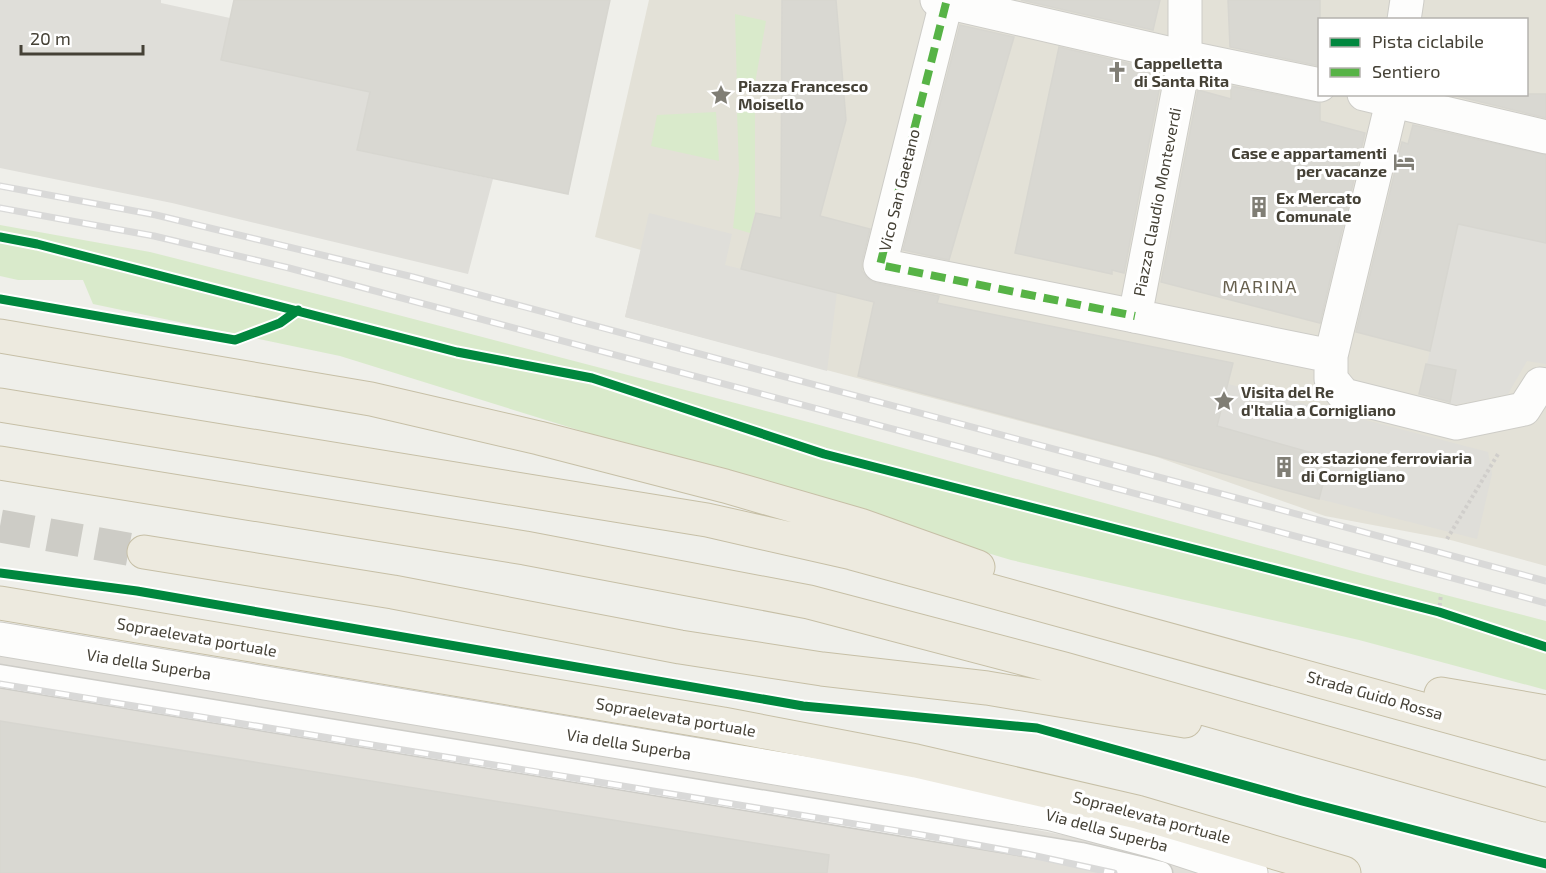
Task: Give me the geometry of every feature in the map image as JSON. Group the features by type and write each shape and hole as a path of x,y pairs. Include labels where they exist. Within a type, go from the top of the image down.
{"highway":[{"path":"0,336 370,399 682,474 860,525 1204,648"},
{"path":"0,405 707,520 852,553 1204,648"},
{"path":"0,463 525,548 809,602 1053,666 1546,805"},
{"path":"144,552 393,592 680,647 822,669 987,688 1349,748"},
{"name":"Sopraelevata portuale","path":"0,603 723,724 916,761 1137,812 1344,873"},
{"name":"Strada Guido Rossa","path":"1204,648 1546,743"},
{"path":"1268,665 1546,712"}],"street":[{"name":"Piazza Claudio Monteverdi","path":"1185,0 1185,57 1136,316 1331,356"},
{"path":"1404,18 1407,0"},
{"path":"941,1 1185,57 1318,85"},
{"name":"Vico San Gaetano","path":"941,1 880,265 1136,316"},
{"path":"1537,393 1456,423 1344,395 1331,379 1331,356 1384,97 1546,137"},
{"name":"Via della Superba","path":"0,639 1052,814 1157,842 1251,873"}],"lane":[{"path":"0,675 1081,854 1161,873"}],"path":[{"path":"0,237 298,310 457,352 592,378 824,454 1439,612 1546,647"},
{"path":"289,317 298,310"},
{"path":"1447,539 1537,393"},
{"path":"1439,612 1441,594"}],"shaded area":[{"path":"0,0 161,0 161,3 230,18 222,60 370,92 357,150 493,179 468,274 172,203 0,168"},
{"path":"649,0 1546,0 1546,566 1447,539 1325,516 1157,457 625,317 641,250 595,237"},
{"path":"649,213 732,234 725,265 837,292 827,371 625,317"},
{"path":"1458,224 1546,243 1546,364 1527,361 1508,394 1449,406 1456,370 1427,364"},
{"path":"1228,384 1488,452 1492,474 1477,539 1319,499 1330,458 1217,428"},
{"path":"0,656 1007,824 1093,841 1203,873 0,873"}],"green space":[{"path":"735,14 766,21 754,89 737,89"},
{"path":"755,110 755,213 750,233 733,228 739,171 737,111"},
{"path":"716,112 719,161 651,146 657,115"},
{"path":"0,225 150,252 337,299 812,423 1360,573 1546,621 1546,690 1359,640 1011,560 659,455 340,356 93,304 83,280 18,280 0,276"}],"building":[{"path":"234,0 610,0 568,194 357,150 370,92 221,60"},
{"path":"782,0 836,0 846,120 820,216 870,229 862,261 862,271 867,278 876,283 939,296 937,303 1233,363 1217,426 1330,458 1319,499 858,376 874,302 741,269 756,213 781,218"},
{"path":"1021,0 1160,0 1153,30"},
{"path":"1228,0 1320,0 1318,66 1230,47"},
{"path":"960,25 1014,37 949,260 903,250"},
{"path":"1059,47 1153,69 1151,77 1161,80 1124,273 1112,270 1112,274 1015,253"},
{"name":"Ex Mercato Comunale","path":"1231,86 1320,103 1320,121 1365,133 1320,323 1161,282 1198,90 1231,99"},
{"path":"1546,94 1546,118 1456,96"},
{"path":"1413,125 1546,155 1546,243 1458,224 1430,351 1356,332 1402,142 1408,144"},
{"path":"1426,364 1456,370 1450,402 1419,394"},
{"path":"0,721 829,855 827,873 0,873"}],"tunnel":[{"path":"0,526 144,552"}],"railway":[{"path":"0,186 156,215 413,277 1546,581"},
{"path":"0,208 154,236 289,268 1546,603"},
{"path":"0,684 922,835 1114,873"}],"marked path":[{"path":"946,3 880,265 1135,316"}],"cycle path":[{"path":"0,237 37,244 457,352 592,378 824,454 1439,612 1546,647"},
{"path":"0,299 235,340 280,323 298,310"},
{"path":"0,573 137,591 803,706 1037,728 1302,801 1546,864"}],"place":[{"name":"Cappelletta di Santa Rita","path":"1117,72"},
{"name":"Piazza Francesco Moisello","path":"721,95"},
{"name":"Case e appartamenti per vacanze","path":"1404,162"},
{"name":"Ex Mercato Comunale","path":"1259,207"},
{"name":"Visita del Re d'Italia a Cornigliano","path":"1224,401"},
{"name":"ex stazione ferroviaria di Cornigliano","path":"1284,467"}],"district":[{"name":"MARINA","path":"1260,287"}]}
